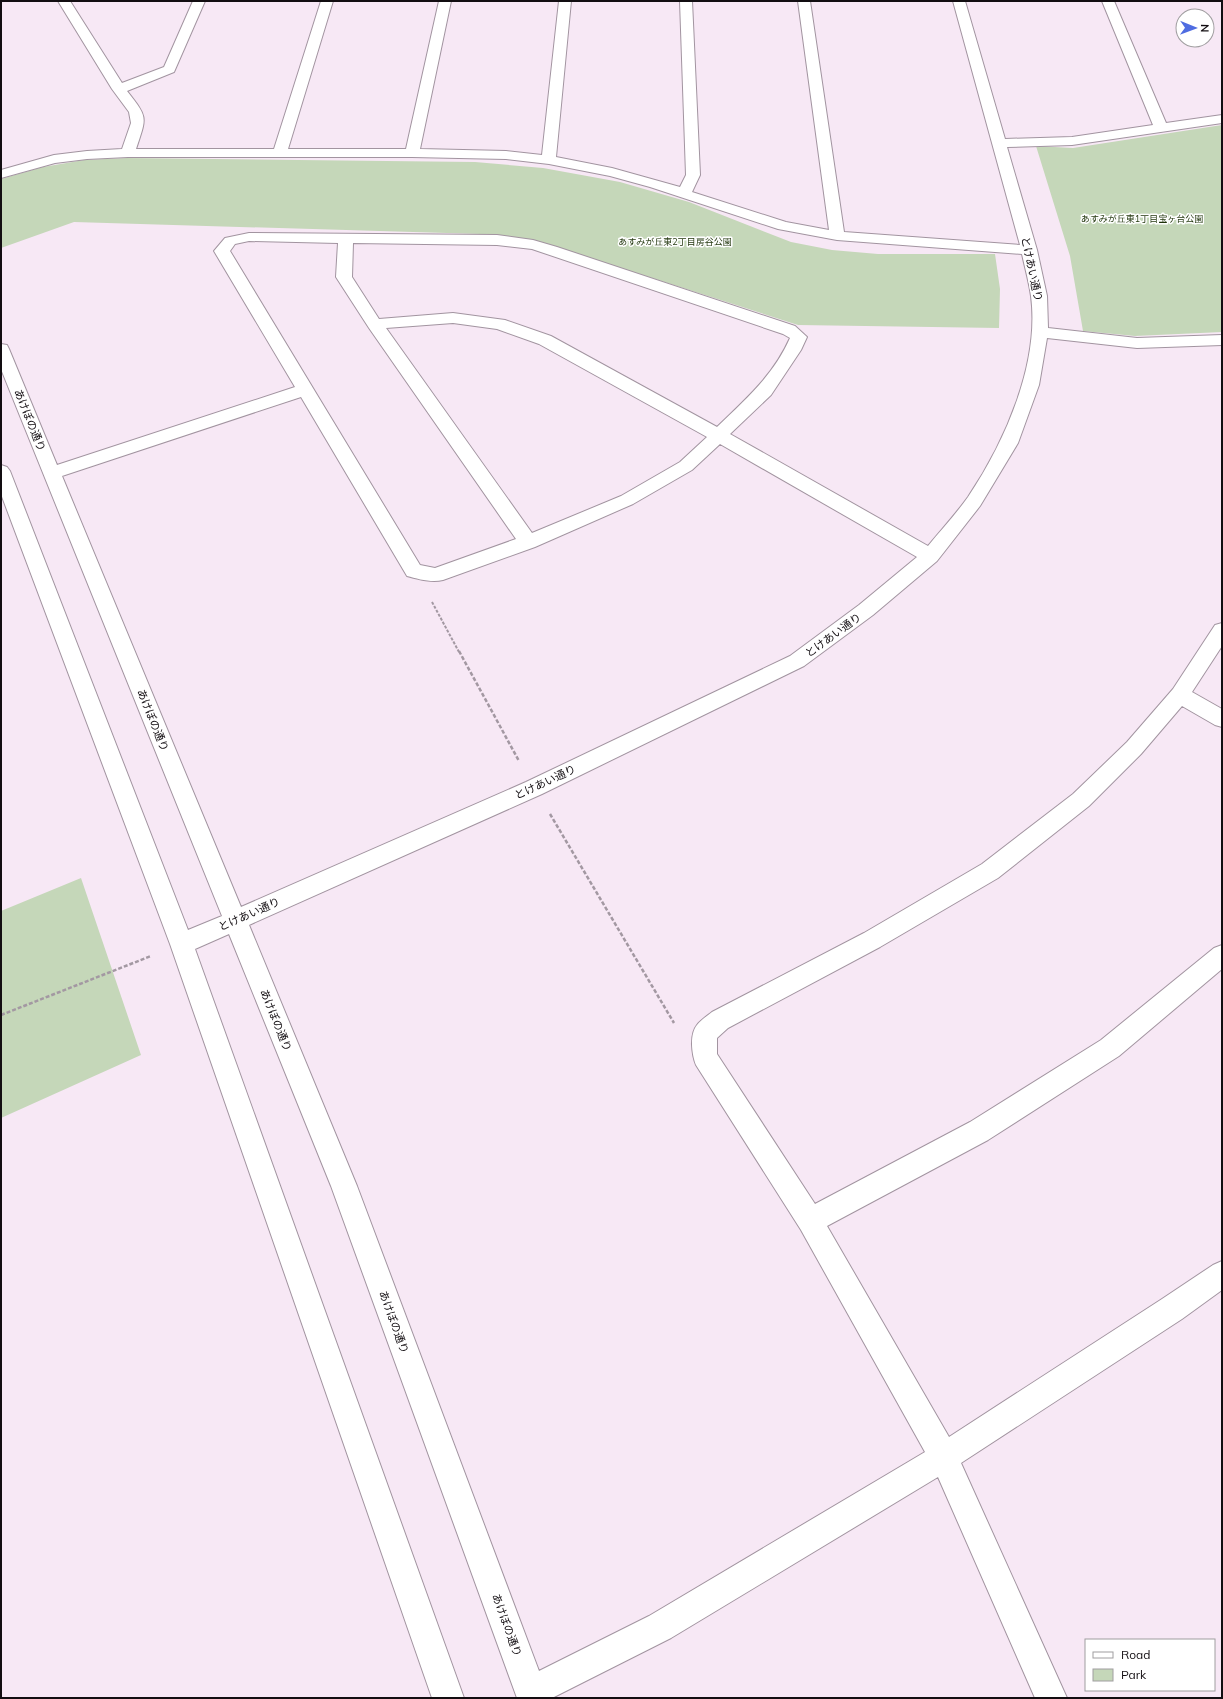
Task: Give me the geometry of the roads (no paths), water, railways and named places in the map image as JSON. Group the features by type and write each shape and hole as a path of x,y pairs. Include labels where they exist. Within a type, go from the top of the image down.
{"street":[{"path":"64,1 136,112 138,123 128,153"},
{"path":"120,89 169,69 199,1"},
{"path":"280,153 327,1"},
{"path":"412,153 446,1"},
{"path":"549,160 565,1"},
{"path":"684,194 693,175 686,1"},
{"path":"804,1 837,236"},
{"name":"とけあい通り","path":"182,944 534,788 797,662 866,610 930,556 974,502 1009,443 1031,385 1040,332 1040,296 1029,250 959,1"},
{"path":"1108,1 1161,127"},
{"path":"999,143 1072,141 1222,119"},
{"path":"1,174 54,159 87,155 128,153 412,153 506,155 549,160 612,172 655,184 783,226 837,236 1029,250"},
{"path":"249,237 346,238 497,240 533,245 552,250 789,330 799,337 793,350 765,391 686,466 627,500 528,542 436,575 414,571 222,251 230,241 249,237"},
{"path":"346,238 344,277 375,324 528,542"},
{"path":"375,324 453,318 499,324 545,340 719,436 930,556"},
{"path":"1040,332 1137,343 1222,340"},
{"name":"あけぼの通り","path":"1,349 344,1186 532,1695"},
{"path":"52,472 305,390"},
{"path":"1,471 182,944 448,1698"},
{"path":"1051,1698 944,1457 810,1221 706,1057 705,1033 720,1020 872,940 990,871 1081,800 1134,748 1180,695 1222,630"},
{"path":"1180,695 1222,719"},
{"path":"810,1221 979,1132 1110,1048 1222,955"},
{"path":"532,1695 660,1627 944,1457 1172,1309 1222,1274"}],"park label":[{"name":"あすみが丘東1丁目宝ヶ台公園","path":"1142,218"},
{"name":"あすみが丘東2丁目房谷公園","path":"675,241"}]}
